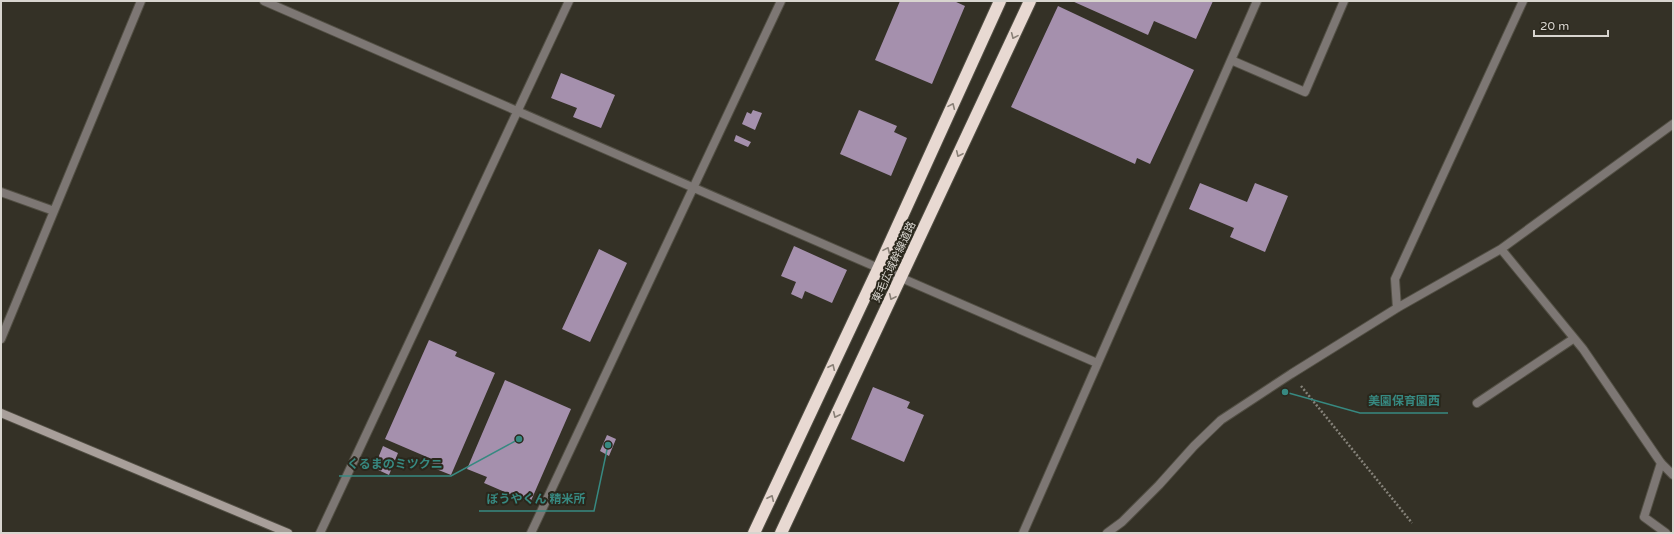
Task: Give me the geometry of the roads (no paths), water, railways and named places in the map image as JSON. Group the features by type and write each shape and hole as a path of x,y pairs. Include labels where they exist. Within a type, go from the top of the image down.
{"highway":[{"name":"東毛広域幹線道路","path":"754,533 879,267 1000,1"},
{"name":"東毛広域幹線道路","path":"781,533 1030,1"}],"street":[{"path":"1,339 141,1"},
{"path":"264,1 1097,363"},
{"path":"320,533 569,1"},
{"path":"531,533 781,1"},
{"path":"1023,533 1257,1"},
{"path":"1231,60 1305,92 1344,1"},
{"path":"1397,308 1395,279 1523,1"},
{"path":"1107,533 1122,522 1159,485 1194,446 1221,420 1291,374 1397,308 1502,249 1672,128"},
{"path":"1,192 54,211"},
{"path":"1502,249 1573,339 1583,349 1661,463 1673,475"},
{"path":"1477,403 1573,339"},
{"path":"1,413 288,533"},
{"path":"1661,463 1644,517 1666,533"}],"place":[{"name":"美園保育園西","path":"1285,392"},
{"name":"くるまのミツクニ","path":"519,439"},
{"name":"ぼうやくん 精米所","path":"608,445"}]}
